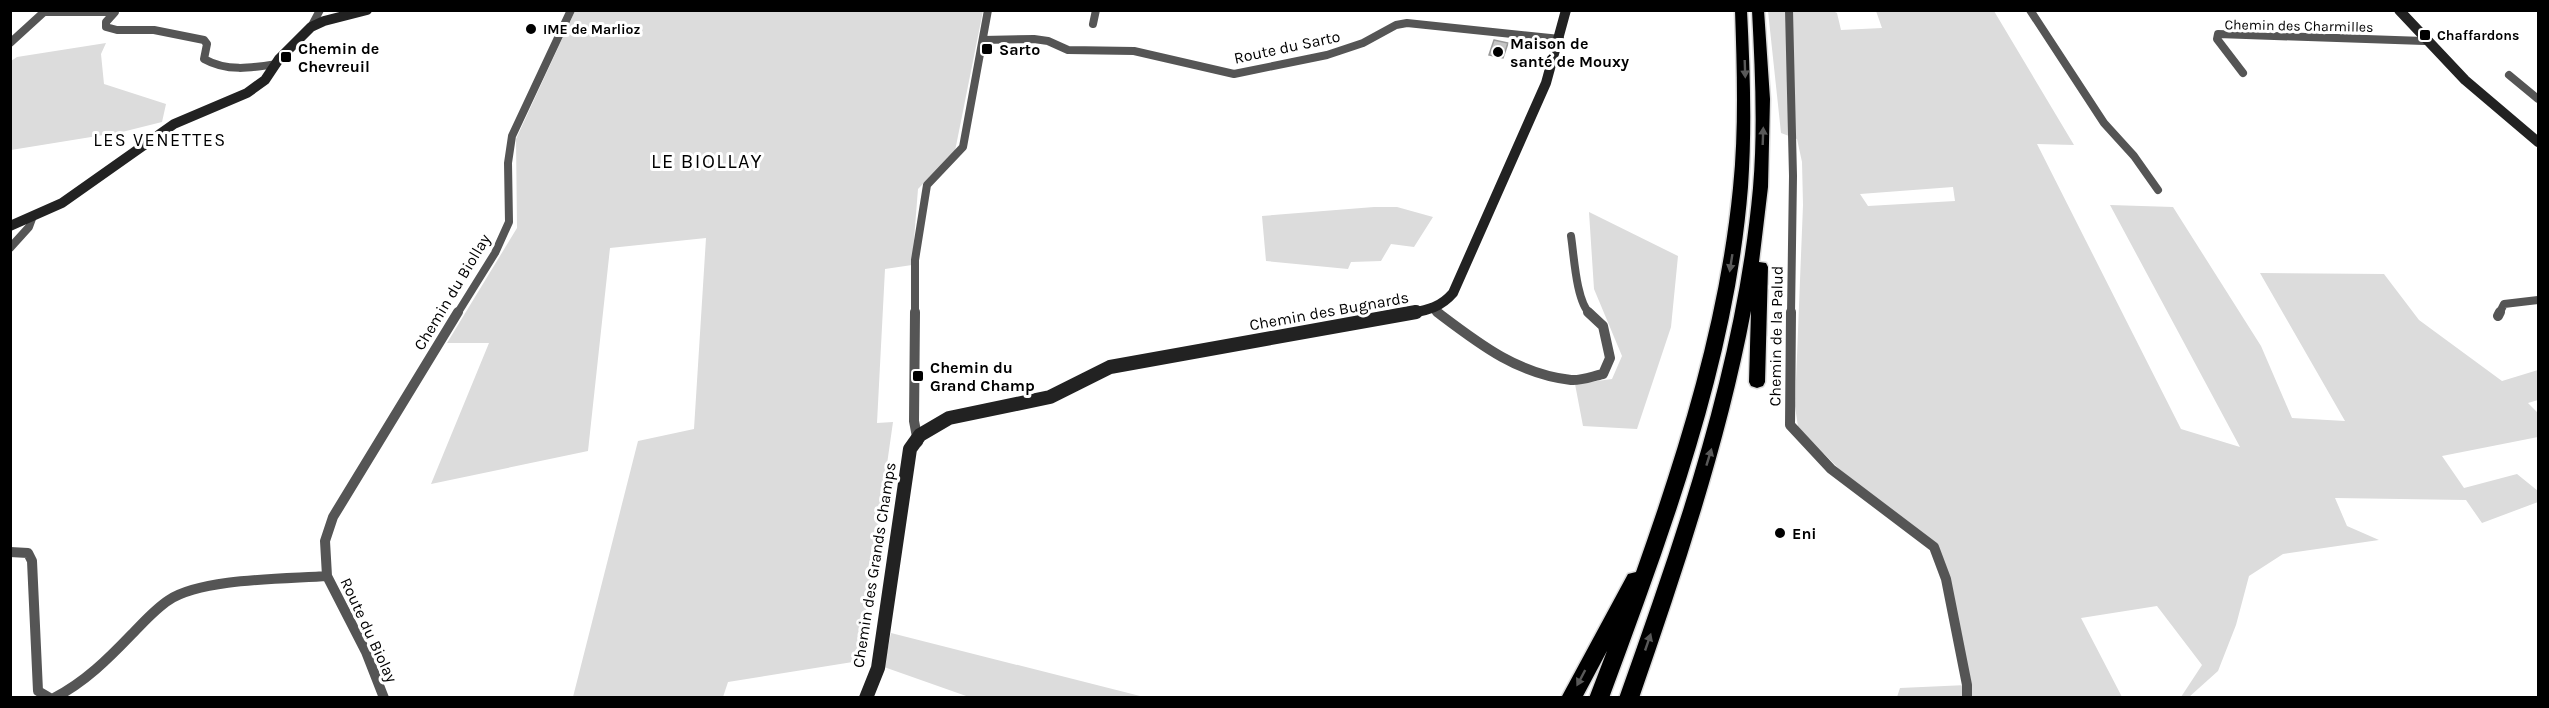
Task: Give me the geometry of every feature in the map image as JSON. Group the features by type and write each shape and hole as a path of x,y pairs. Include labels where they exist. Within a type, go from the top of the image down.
{"highway":[{"path":"1599,698 1660,535 1712,363 1733,248 1741,187 1745,130 1745,69 1741,10"},
{"path":"1757,382 1764,100 1758,10"},
{"path":"1629,698 1685,537 1720,416 1746,297 1760,194"},
{"path":"1571,698 1660,535"}],"street":[{"path":"10,226 62,203 161,132 247,93 265,80 322,14 367,10"},
{"name":"Chemin du Biollay","path":"327,576 325,542 333,517 495,253 509,222 508,163 512,136 571,10"},
{"path":"917,441 914,421 915,260 927,185 963,147 988,10"},
{"path":"1094,24 1096,10"},
{"name":"Chemin des Bugnards","path":"917,441 943,422 960,415 1050,396 1110,367 1433,309 1446,302 1453,292 1546,83 1560,39 1566,10"},
{"name":"Chemin de la Palud","path":"1789,10 1793,176 1790,424 1831,469 1934,547 1946,579 1967,684 1967,698"},
{"path":"2030,10 2104,123 2134,156 2158,190"},
{"path":"2399,10 2424,41 2513,123 2538,142"},
{"path":"10,42 44,12 115,12 106,22 106,27 117,30 154,30 200,38 207,41 204,56 207,61 228,67 274,67"},
{"name":"Route du Sarto","path":"983,40 1034,39 1048,41 1068,51 1134,51 1234,74 1327,55 1363,43 1396,26 1407,23 1560,39"},
{"name":"Chemin des Charmilles","path":"2242,73 2217,39 2218,34 2424,41"},
{"path":"2509,75 2538,99"},
{"path":"10,248 29,227 33,216"},
{"path":"1433,309 1488,351 1530,370 1573,380 1604,374 1610,358 1603,326 1586,310 1580,291 1571,236"},
{"path":"2498,316 2504,304 2538,300"},
{"name":"Chemin des Grands Champs","path":"866,698 878,668 917,441"},
{"path":"10,552 28,553 32,561 38,691 50,698"},
{"path":"54,698 81,683 170,599 205,587 327,576"},
{"name":"Route du Biolay","path":"327,576 366,652 384,698"}],"shaded area":[{"path":"575,11 983,11 955,151 918,189 912,265 885,269 877,423 893,422 859,661 728,682 723,697 573,697 638,441 694,429 706,238 610,248 588,451 431,484 489,343 447,343 517,228 516,139"},
{"path":"1768,11 1833,11 1837,13 1841,30 1882,28 1876,11 1994,11 2074,145 2037,144 2181,429 2240,447 2110,205 2173,207 2261,346 2292,418 2345,421 2260,273 2384,274 2419,320 2502,381 2538,370 2538,400 2528,403 2538,413 2538,437 2442,456 2464,488 2517,474 2538,491 2538,502 2482,523 2466,500 2335,498 2347,526 2379,540 2283,554 2249,576 2236,625 2218,671 2189,697 2181,697 2202,665 2157,606 2081,618 2122,697 1897,697 1900,688 1967,685 1934,547 1839,469 1798,427 1795,406 1803,205 1802,162 1797,139 1781,133","holes":["1953,187 1955,201 1868,206 1860,194"]},
{"path":"106,43 101,54 104,84 166,104 162,122 122,132 11,150 11,61 17,57"},
{"path":"1397,207 1433,217 1414,247 1391,244 1381,261 1351,262 1348,269 1266,261 1262,216"},
{"path":"1589,212 1678,256 1671,327 1637,429 1583,426 1575,384 1612,379 1622,356 1594,289"},
{"path":"891,633 1144,697 969,697 884,667"}],"building":[{"name":"Maison de santé de Mouxy","path":"1494,40 1508,43 1503,58 1489,55"}],"place":[{"name":"IME de Marlioz","path":"531,29"},
{"name":"Chaffardons","path":"2425,35"},
{"name":"Sarto","path":"987,49"},
{"name":"Maison de santé de Mouxy","path":"1498,52"},
{"name":"Chemin de Chevreuil","path":"286,57"},
{"name":"Chemin du Grand Champ","path":"918,376"},
{"name":"Eni","path":"1780,533"}],"district":[{"name":"LES VENETTES","path":"160,140"},
{"name":"LE BIOLLAY","path":"707,161"}]}
